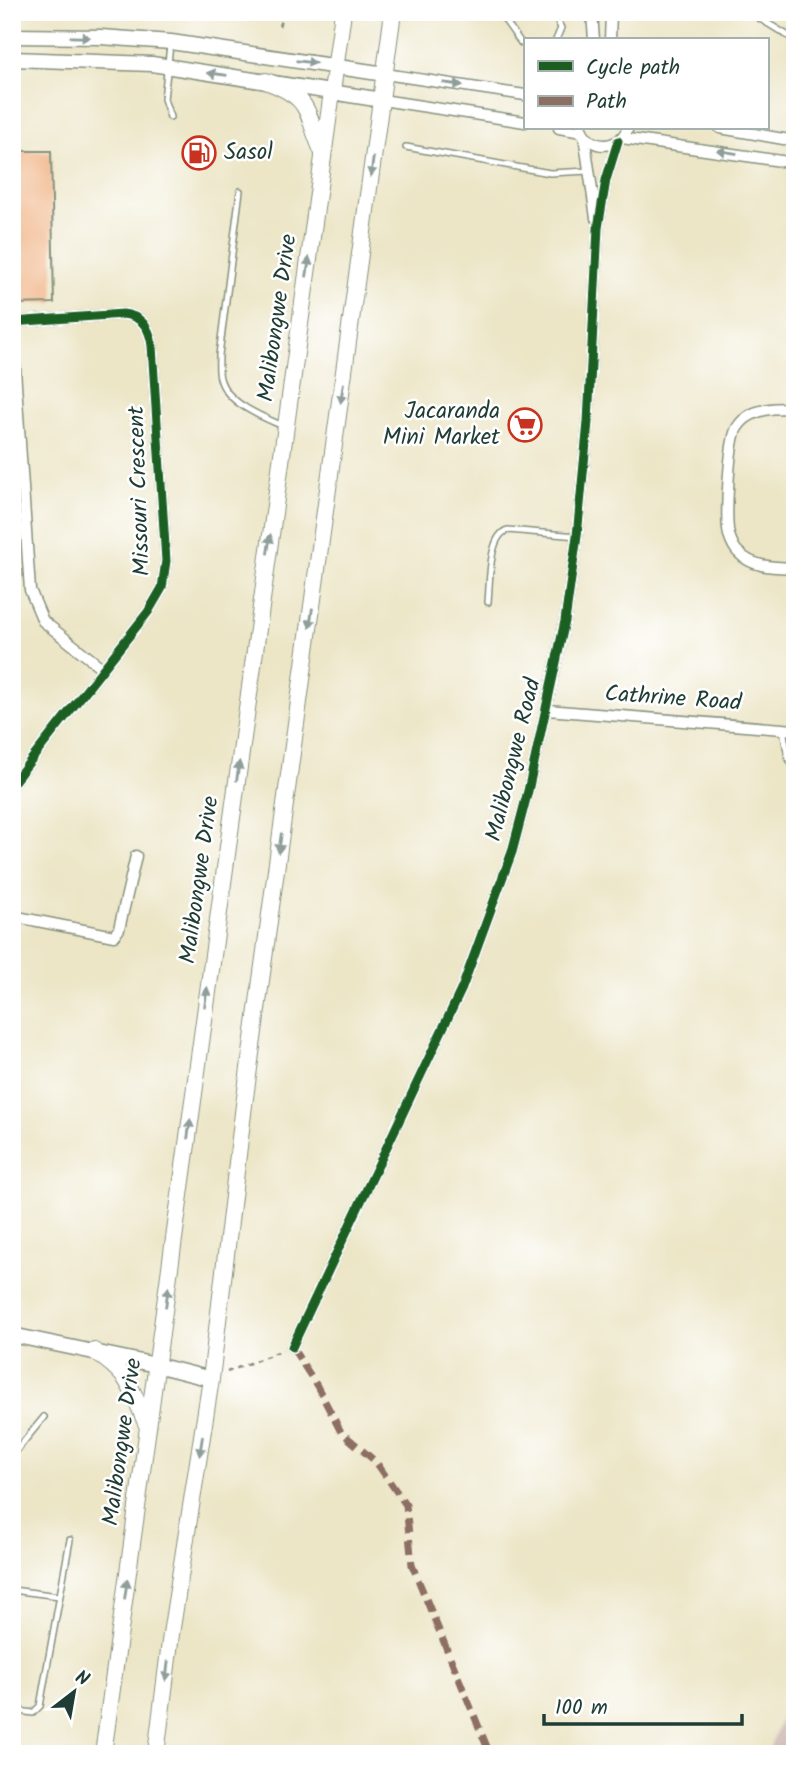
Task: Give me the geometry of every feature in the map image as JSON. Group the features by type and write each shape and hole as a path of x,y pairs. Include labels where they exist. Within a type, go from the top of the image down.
{"main road":[{"name":"Malibongwe Drive","path":"103,1754 259,611 344,12"},
{"path":"156,1754 211,1379 246,1092 393,12"},
{"path":"266,81 290,91 301,100 324,155"},
{"path":"94,1352 117,1367 129,1381 149,1429"}],"street":[{"path":"592,12 594,38"},
{"path":"610,38 611,12"},
{"path":"12,36 125,38 171,42 524,94"},
{"path":"12,59 130,62 169,66 524,122"},
{"path":"732,130 795,141"},
{"path":"582,132 596,144 611,144 623,136 795,163"},
{"name":"Malibongwe Road","path":"582,132 598,228"},
{"name":"Malibongwe Road","path":"292,1346 462,988 512,852 547,709 565,621 577,536 588,422 598,228 606,180 623,136"},
{"name":"Missouri Crescent","path":"12,323 127,314 143,322 150,333 164,521 165,575 160,593 148,612 12,784"},
{"path":"12,323 30,590 43,621 103,669"},
{"path":"795,409 766,408 754,413 737,429 732,447 727,522 732,543 737,552 745,558 757,564 795,568"},
{"name":"Cathrine Road","path":"547,709 789,729"},
{"path":"12,916 114,936 120,929 136,856"},
{"path":"12,1335 211,1379"}],"lane":[{"path":"162,12 197,12"},
{"path":"499,12 524,45"},
{"path":"553,12 561,28 557,38"},
{"path":"749,12 795,40"},
{"path":"170,117 164,99 171,42"},
{"path":"406,147 550,173 589,171"},
{"path":"240,191 219,355 220,378 230,395 238,402 287,428"},
{"path":"488,602 495,540 502,531 577,536"},
{"path":"789,729 788,757 795,770"},
{"path":"12,1456 44,1417"},
{"path":"12,1710 33,1713 40,1706 70,1540"},
{"path":"12,1590 59,1596"}],"path":[{"path":"279,26 284,12"},
{"path":"211,1379 292,1346"}],"shaded area":[{"path":"795,1684 795,1754 767,1754"}],"building":[{"path":"12,151 51,151 54,303 12,304"}],"marked path":[{"path":"292,1347 317,1386 341,1432 376,1462 406,1505 412,1565 490,1754"}],"cycle path":[{"path":"292,1347 462,988 512,852 565,621 577,536 588,422 598,228 606,180 618,141"},
{"path":"12,322 123,314 135,317 147,328 152,346 166,561 162,588 148,612 12,784"}],"place":[{"name":"Sasol","path":"199,153"},
{"name":"Jacaranda Mini Market","path":"525,425"}]}
